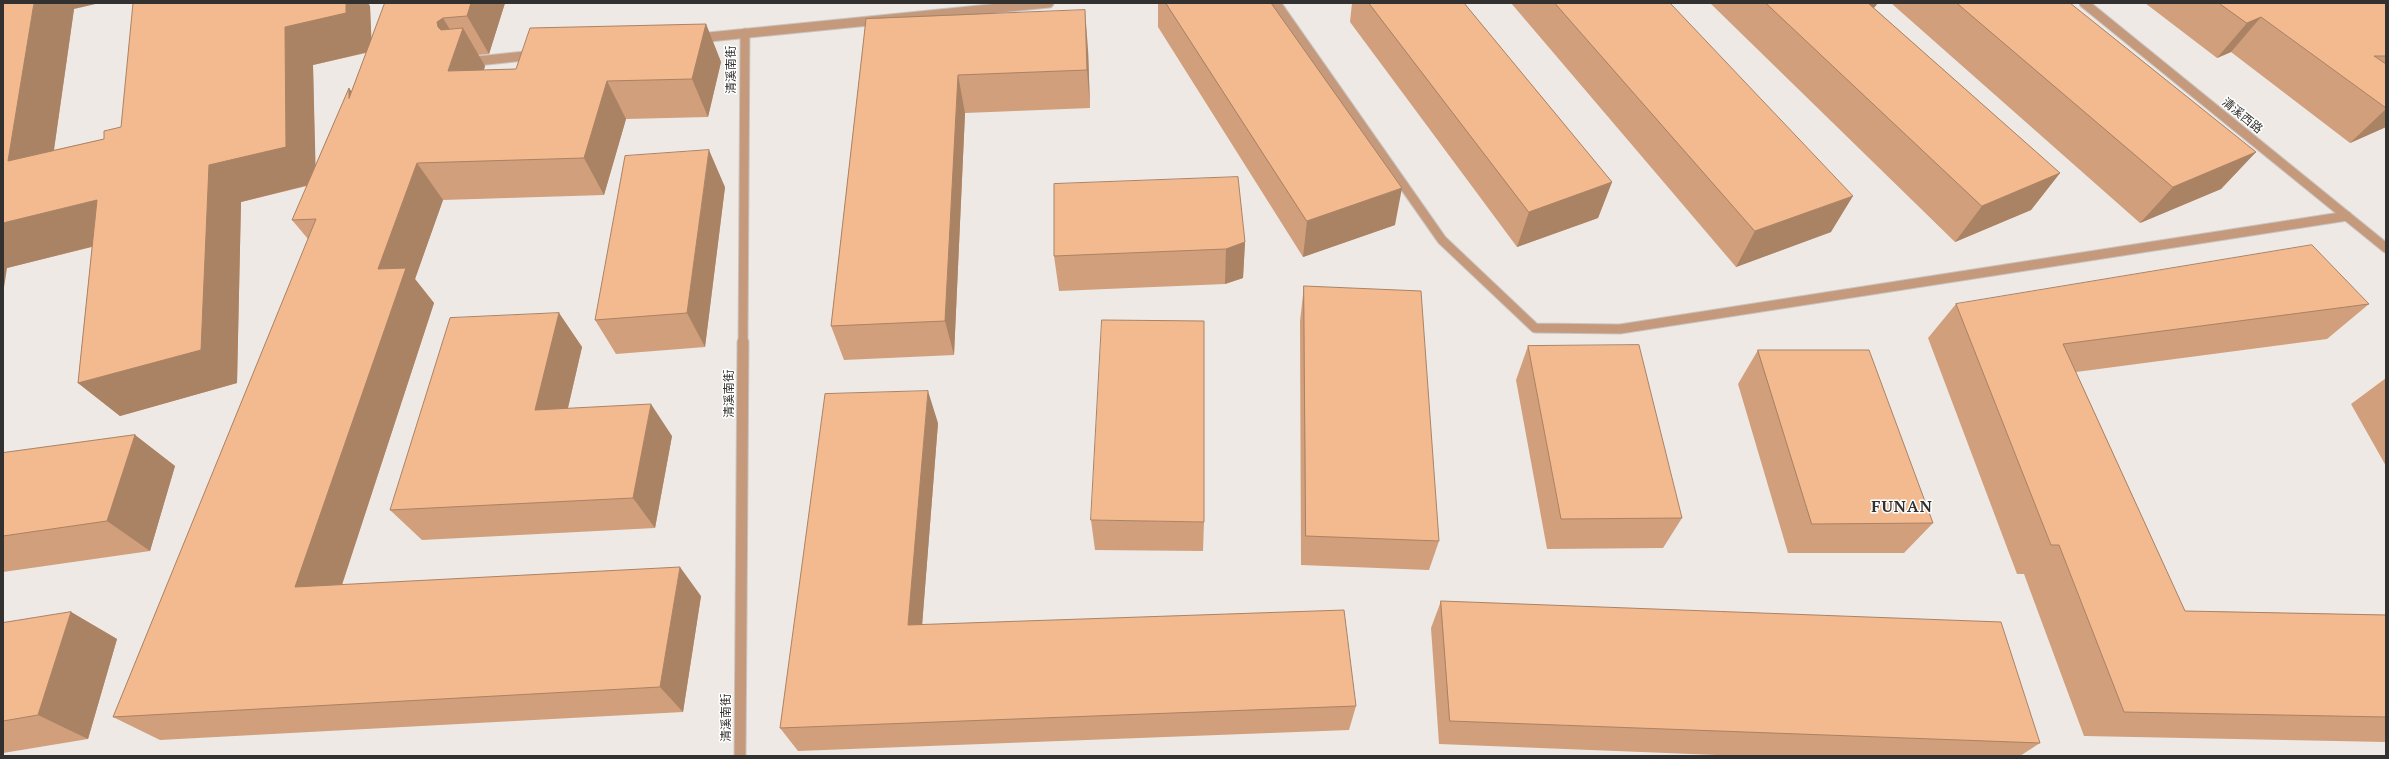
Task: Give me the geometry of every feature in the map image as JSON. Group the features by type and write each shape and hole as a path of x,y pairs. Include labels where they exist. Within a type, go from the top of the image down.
{"street":[{"name":"清溪南街","path":"691,38 1049,3"},
{"path":"1276,3 1442,240 1535,328 1620,329 2347,216"},
{"name":"清溪西路","path":"2084,3 2386,248"},
{"name":"清溪南街","path":"740,756 745,33"},
{"path":"466,62 543,54"}],"building":[{"path":"3,3 34,3 8,161 104,139 104,131 121,127 133,3 346,3 346,13 285,27 286,147 209,165 201,350 78,383 97,200 3,223"},
{"path":"385,3 471,3 467,16 443,18 437,22 438,27 441,30 463,28 448,71 516,69 530,28 706,24 692,79 607,81 584,158 417,163 378,269 406,268 295,587 680,567 660,687 113,717 316,219 292,220 349,88 349,98"},
{"path":"1166,3 1271,3 1402,188 1307,221"},
{"path":"1369,3 1464,3 1612,182 1529,212"},
{"path":"1555,3 1670,3 1853,196 1755,231"},
{"path":"1766,3 1868,3 2060,173 1982,206"},
{"path":"1957,3 2070,3 2256,152 2173,187"},
{"path":"2219,3 2386,3 2386,56 2374,56 2386,64 2386,108 2261,17 2247,23"},
{"path":"1085,10 1087,70 958,75 945,321 831,326 866,19"},
{"path":"709,150 687,313 595,320 625,156"},
{"path":"1238,177 1245,242 1226,249 1054,256 1054,184"},
{"path":"2312,245 2369,304 2063,344 2185,611 2386,615 2386,717 2124,712 2059,545 2051,545 1956,304"},
{"path":"1304,286 1421,291 1439,541 1306,536"},
{"path":"559,313 535,410 651,404 633,498 390,510 450,318"},
{"path":"1102,320 1204,321 1204,522 1091,520"},
{"path":"1639,345 1682,518 1561,519 1528,346"},
{"path":"1758,350 1869,350 1933,523 1812,524"},
{"path":"928,391 908,625 1344,610 1356,706 780,728 825,394"},
{"path":"135,435 107,521 3,536 3,453"},
{"path":"1441,601 2001,622 2040,743 1450,721"},
{"path":"71,612 38,715 3,721 3,623"}],"district":[{"name":"FUNAN","path":"1902,507"}]}
